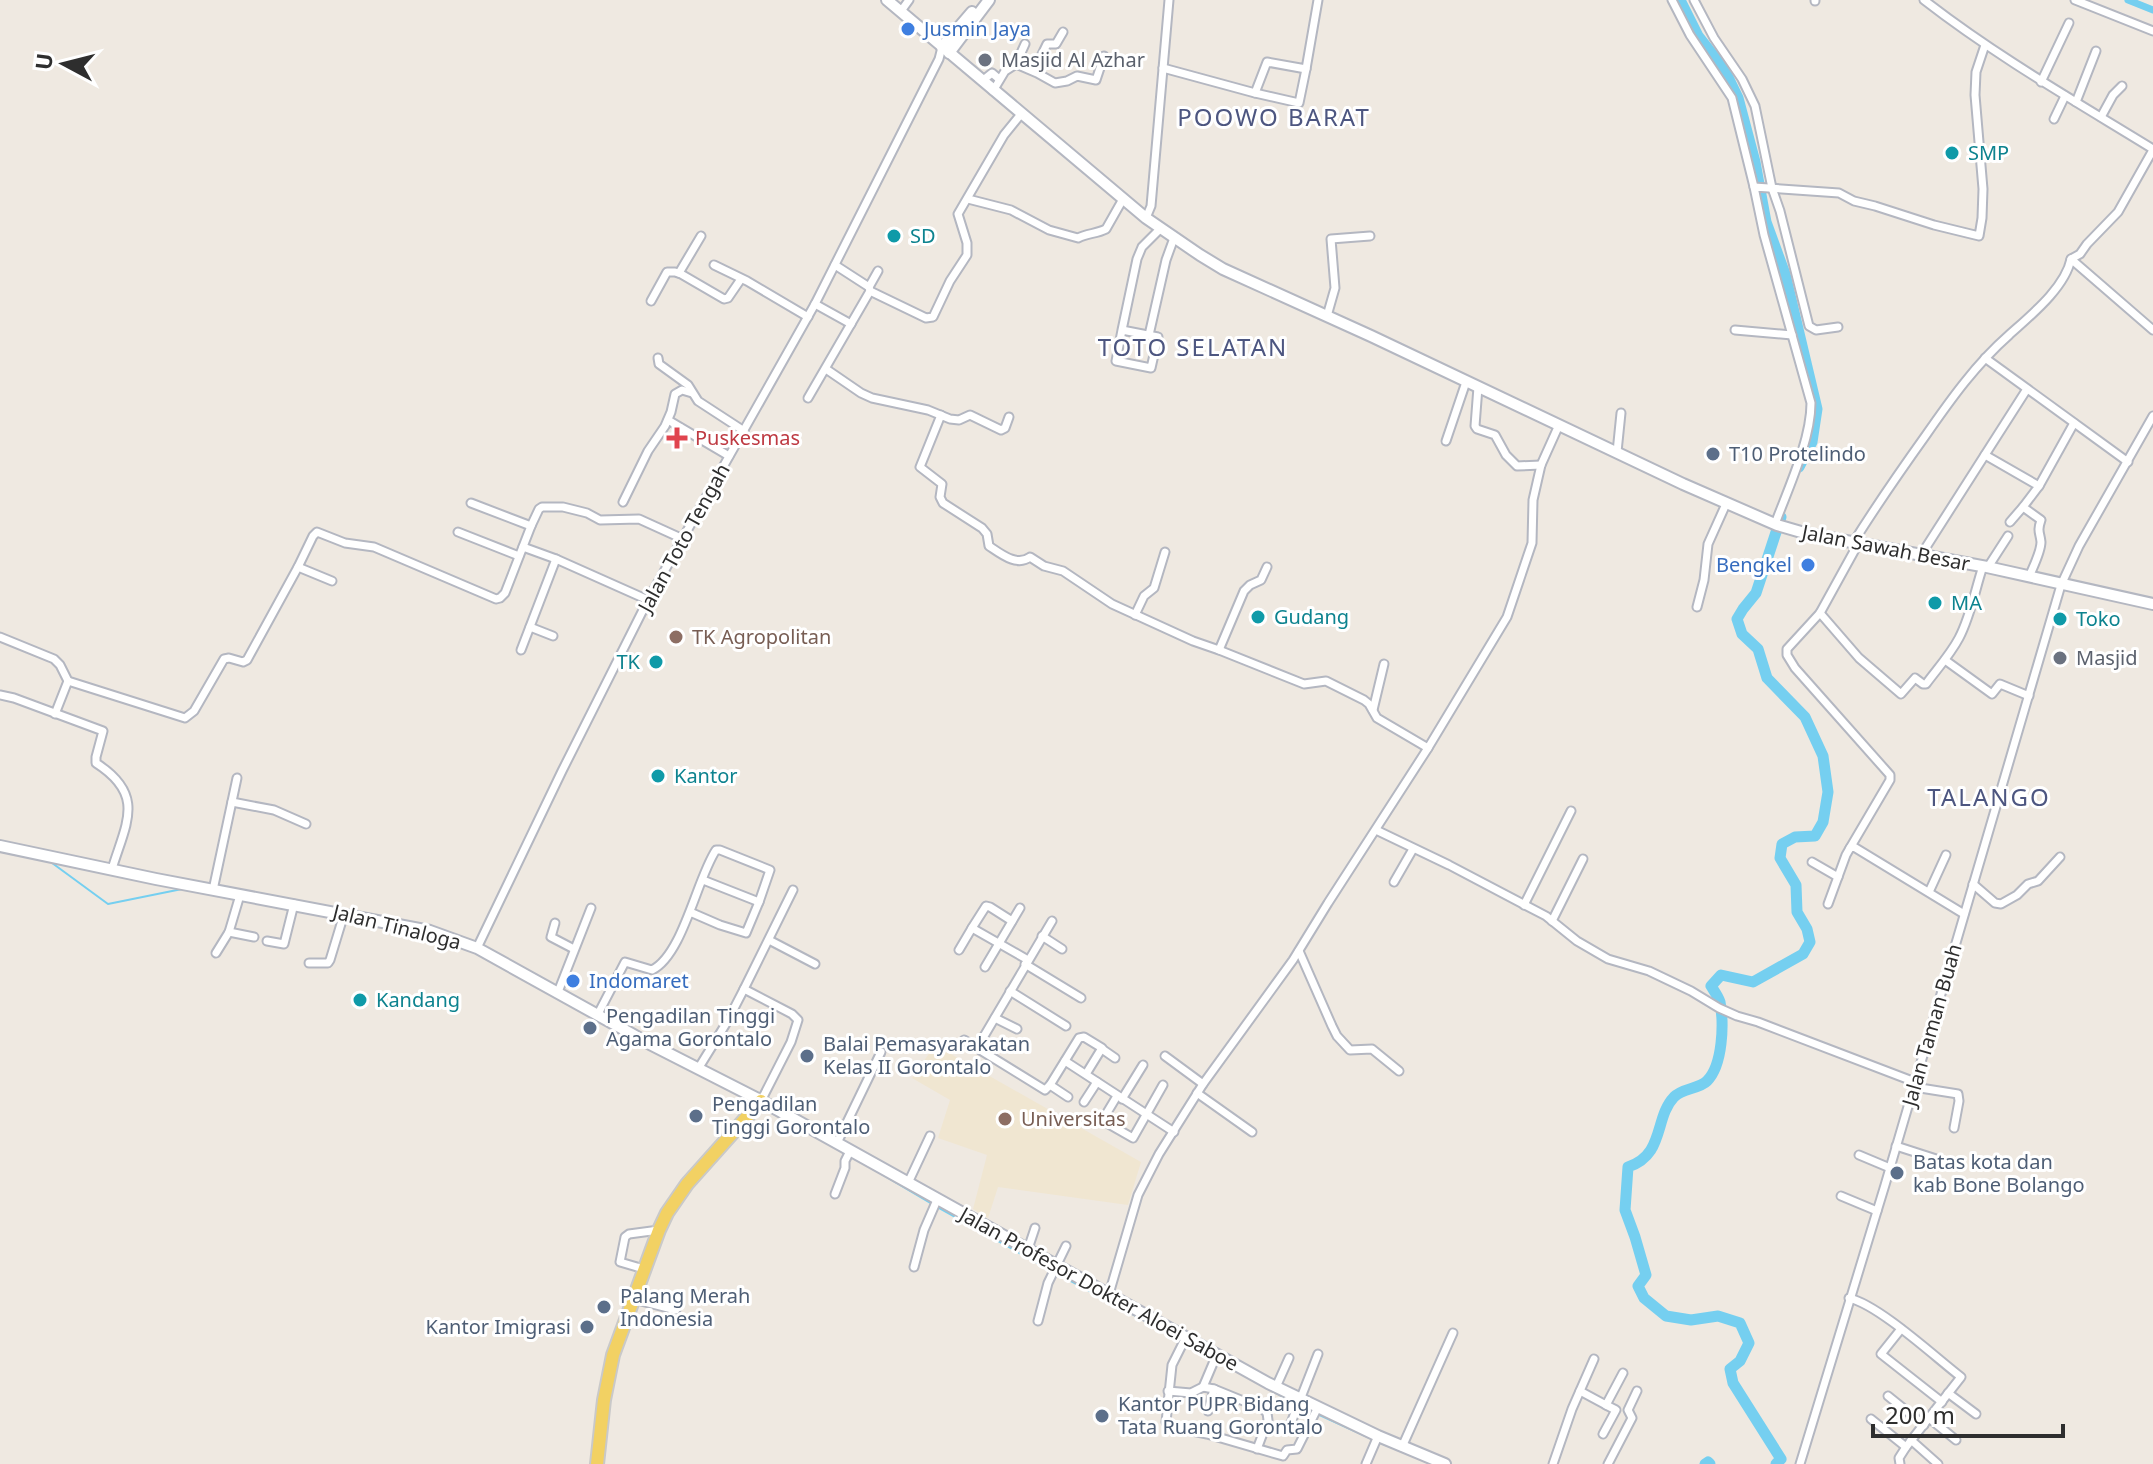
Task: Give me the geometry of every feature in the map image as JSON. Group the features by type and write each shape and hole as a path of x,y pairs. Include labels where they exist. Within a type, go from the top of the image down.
{"main road":[{"path":"597,1464 613,1355 659,1230 687,1184 761,1101"}],"street":[{"path":"887,0 943,53"},
{"path":"901,11 909,0"},
{"path":"943,53 981,0"},
{"path":"943,53 989,0"},
{"path":"1146,218 1151,206 1169,0"},
{"path":"1163,68 1299,103 1318,0"},
{"path":"1672,0 1690,35 1732,98 1756,187 1764,235 1811,403 1804,443 1776,524"},
{"path":"1694,0 1714,38 1749,90 1759,122 1770,188 1780,211 1809,326 1816,330 1838,327"},
{"path":"1828,904 1850,848 1890,780 1890,775 1788,659 1787,649 1820,613 1855,543 1892,482 1941,413 1985,358 2041,305 2068,271 2071,259 2080,254 2118,212 2153,149 2041,82 1924,0"},
{"path":"2075,0 2153,31"},
{"path":"2041,82 2069,23"},
{"path":"1034,71 1047,44 1056,44 1063,32"},
{"path":"993,91 1007,68 1016,64 1025,44"},
{"path":"1756,187 1839,193 1854,201 1979,236 1983,189 1975,95 1976,72 1985,45"},
{"path":"2076,102 2096,51"},
{"name":"Jalan Sawah Besar","path":"943,53 982,81 1146,218 1223,269 1726,504 1808,534 1986,567 2153,604"},
{"name":"Jalan Toto Tengah","path":"477,948 648,600 808,317 943,53"},
{"path":"1016,64 1055,83 1077,76 1096,80 1104,56"},
{"path":"1255,93 1267,62 1306,69"},
{"path":"982,81 992,73 999,79"},
{"path":"2101,117 2113,95 2122,86"},
{"path":"2054,119 2065,96"},
{"path":"835,265 870,289 931,319 967,255 959,212 1004,135 1021,114"},
{"path":"968,199 1011,210 1049,230 1078,238 1106,229 1123,199"},
{"path":"1122,330 1156,336 1152,367 1149,369 1116,361 1122,330 1137,259 1142,247 1161,228"},
{"path":"679,273 701,236"},
{"path":"1327,316 1335,288 1331,239 1370,236"},
{"path":"1149,335 1174,238"},
{"path":"2071,259 2153,330"},
{"path":"714,265 808,317"},
{"path":"808,398 878,271"},
{"path":"651,301 667,272 679,273 724,299 728,298 741,279"},
{"path":"815,304 851,324"},
{"path":"1735,330 1792,335"},
{"path":"658,358 662,367 688,385 698,401 744,431"},
{"path":"1985,358 2128,462"},
{"path":"826,369 872,398 959,420 970,415 1001,430 1009,417"},
{"path":"1446,441 1466,382"},
{"path":"1478,387 1477,429 1495,435 1506,455 1517,466 1541,465"},
{"path":"1921,555 2027,389"},
{"path":"623,502 651,445 662,433 675,394 682,390 692,393"},
{"path":"1617,452 1621,413"},
{"path":"941,415 920,465 942,484 940,499 943,503 982,528 987,534 989,546 1022,562 1030,557 1044,566 1063,571 1100,597 1193,641 1304,684 1326,681 1364,700 1377,718 1428,748"},
{"name":"Jalan Taman Buah","path":"1800,1464 2061,585 2079,546 2153,416"},
{"path":"668,420 729,456"},
{"path":"2010,522 2039,486 2074,423"},
{"path":"1109,1294 1138,1195 1159,1154 1203,1084 1299,951 1507,617 1532,543 1533,500 1541,465 1559,425"},
{"path":"1985,455 2039,486"},
{"path":"471,503 531,526"},
{"path":"1697,607 1709,539 1726,504"},
{"path":"0,637 54,659 68,681 188,717 224,659 247,660 313,536 319,532 345,543 374,547 496,599 505,593 540,508 563,507 600,520 639,519 683,539"},
{"path":"2023,507 2041,520 2038,530 2041,541 2029,577"},
{"path":"458,532 519,556"},
{"path":"1820,613 1859,658 1900,694 1913,679 1926,684 1957,641 1986,567 2008,536"},
{"path":"523,547 648,600"},
{"path":"1135,615 1144,596 1154,588 1165,552"},
{"path":"521,650 556,559"},
{"path":"298,567 332,581"},
{"path":"1219,650 1244,591 1261,580 1267,567"},
{"path":"530,627 553,636"},
{"path":"1945,660 1992,694 2000,684 2029,696"},
{"path":"1372,712 1384,664"},
{"path":"55,714 68,681"},
{"path":"0,695 103,731 96,763 119,782 127,795 128,808 112,869"},
{"path":"213,890 237,778"},
{"path":"232,802 274,810 306,824"},
{"path":"1524,905 1571,811"},
{"path":"1376,830 1524,905 1608,959 1667,978 1737,1016 1914,1085 1958,1094 1954,1128"},
{"name":"Jalan Tinaloga","path":"0,846 430,931 477,948 761,1101"},
{"path":"1850,848 1858,848 1964,914"},
{"path":"1394,882 1413,849"},
{"path":"598,1014 625,962 648,970 657,968 679,936 716,850 769,870 746,933 690,912"},
{"path":"1929,892 1946,855"},
{"path":"1973,884 1995,903 2001,904 2028,884 2038,881 2060,857"},
{"path":"1552,921 1583,859"},
{"path":"1812,862 1838,877"},
{"path":"703,880 759,902"},
{"path":"698,1069 727,1022 793,890"},
{"path":"216,953 225,942 240,895"},
{"path":"267,941 284,943 294,904"},
{"path":"959,950 986,906 1012,921"},
{"path":"558,992 591,908"},
{"path":"985,967 1020,908"},
{"path":"309,963 325,964 330,960 344,914"},
{"path":"977,1048 1052,921"},
{"path":"555,923 551,937 574,949"},
{"path":"972,928 1081,998"},
{"path":"229,932 254,937"},
{"path":"1042,936 1062,949"},
{"path":"769,940 815,964"},
{"path":"1299,951 1337,1036 1350,1050 1372,1049 1399,1071"},
{"path":"744,989 798,1020 791,1042 761,1101"},
{"path":"1010,991 1066,1026"},
{"path":"995,1018 1017,1029"},
{"path":"964,1040 1044,1089 1050,1085 1081,1037 1115,1058"},
{"path":"1086,1074 1102,1049"},
{"path":"837,1143 881,1052"},
{"path":"1165,1056 1203,1084"},
{"path":"1065,1061 1174,1132"},
{"path":"1143,1065 1105,1116 1106,1124 1133,1138 1163,1085"},
{"path":"1084,1102 1097,1082"},
{"path":"1050,1085 1068,1097"},
{"path":"1197,1093 1252,1132"},
{"name":"Jalan Profesor Dokter Aloei Saboe","path":"761,1101 837,1143 848,1154 908,1183 936,1204 1028,1249 1055,1270 1109,1294 1214,1358 1276,1387 1315,1412 1376,1440 1445,1464"},
{"path":"908,1183 930,1136"},
{"path":"1896,1146 1958,1166"},
{"path":"835,1194 848,1154"},
{"path":"1859,1155 1890,1168"},
{"path":"1841,1196 1877,1211"},
{"path":"914,1267 924,1230 936,1204"},
{"path":"1028,1249 1035,1228"},
{"path":"644,1269 620,1262 625,1237 659,1230"},
{"path":"1038,1321 1045,1293 1066,1246"},
{"path":"1849,1298 1901,1329 1961,1377 1908,1444 1899,1458 1900,1464"},
{"path":"633,1299 676,1310"},
{"path":"1901,1329 1881,1354 1942,1402"},
{"path":"1402,1447 1453,1333"},
{"path":"1185,1340 1172,1365 1168,1426 1284,1456 1288,1449 1297,1450 1315,1412"},
{"path":"1289,1428 1318,1354"},
{"path":"1203,1387 1214,1358"},
{"path":"1276,1387 1289,1358"},
{"path":"1553,1464 1594,1359"},
{"path":"1606,1405 1623,1373"},
{"path":"1168,1391 1191,1393 1203,1387 1214,1389 1263,1409 1268,1420 1257,1449"},
{"path":"1208,1411 1214,1389"},
{"path":"1580,1391 1616,1410 1603,1434"},
{"path":"1608,1464 1632,1418 1628,1410 1637,1391"},
{"path":"1948,1393 1976,1414"},
{"path":"1888,1396 1956,1440"},
{"path":"1871,1419 1938,1464"},
{"path":"1366,1464 1376,1440"}],"shaded area":[{"name":"Universitas","path":"935,1045 1141,1162 1128,1205 998,1187 988,1218 973,1209 987,1155 938,1138 950,1100 912,1078"}],"waterway":[{"path":"1680,0 1698,36 1724,69 1738,98 1755,162 1766,222 1785,274 1817,409 1812,442 1799,467"},
{"path":"2128,0 2153,10"},
{"path":"1776,1464 1781,1459 1733,1383 1730,1369 1740,1361 1749,1343 1740,1323 1718,1316 1691,1320 1666,1316 1644,1298 1638,1286 1646,1275 1625,1210 1628,1167 1640,1161 1654,1145 1674,1097 1704,1084 1716,1065 1721,1043 1721,1011 1711,986 1721,975 1753,982 1803,954 1810,942 1807,929 1797,912 1796,885 1780,858 1782,844 1795,837 1815,836 1823,822 1828,792 1823,756 1805,717 1767,678 1758,649 1742,634 1737,619 1756,593 1781,517"},
{"path":"48,860 108,904 182,889"},
{"path":"851,1156 932,1204"},
{"path":"937,1207 1050,1270"},
{"path":"1056,1273 1177,1338"},
{"path":"1253,1380 1296,1404"},
{"path":"1302,1407 1372,1439"},
{"path":"1378,1442 1428,1462"},
{"path":"1705,1464 1710,1464"}],"place":[{"name":"Jusmin Jaya","path":"908,29"},
{"name":"Masjid Al Azhar","path":"985,60"},
{"name":"SMP","path":"1952,153"},
{"name":"SD","path":"894,236"},
{"name":"Puskesmas","path":"677,438"},
{"name":"T10 Protelindo","path":"1713,454"},
{"name":"Bengkel","path":"1808,565"},
{"name":"MA","path":"1935,603"},
{"name":"Gudang","path":"1258,617"},
{"name":"Toko","path":"2060,619"},
{"name":"TK Agropolitan","path":"676,637"},
{"name":"Masjid","path":"2060,658"},
{"name":"TK","path":"656,662"},
{"name":"Kantor","path":"658,776"},
{"name":"Indomaret","path":"573,981"},
{"name":"Kandang","path":"360,1000"},
{"name":"Pengadilan Tinggi Agama Gorontalo","path":"590,1028"},
{"name":"Balai Pemasyarakatan Kelas II Gorontalo","path":"807,1056"},
{"name":"Pengadilan Tinggi Gorontalo","path":"696,1116"},
{"name":"Universitas","path":"1005,1119"},
{"name":"Batas kota dan kab Bone Bolango","path":"1897,1173"},
{"name":"Palang Merah Indonesia","path":"604,1307"},
{"name":"Kantor Imigrasi","path":"587,1327"},
{"name":"Kantor PUPR Bidang Tata Ruang Gorontalo","path":"1102,1416"}],"district":[{"name":"POOWO BARAT","path":"1274,118"},
{"name":"TOTO SELATAN","path":"1193,348"},
{"name":"TALANGO","path":"1989,798"}]}
